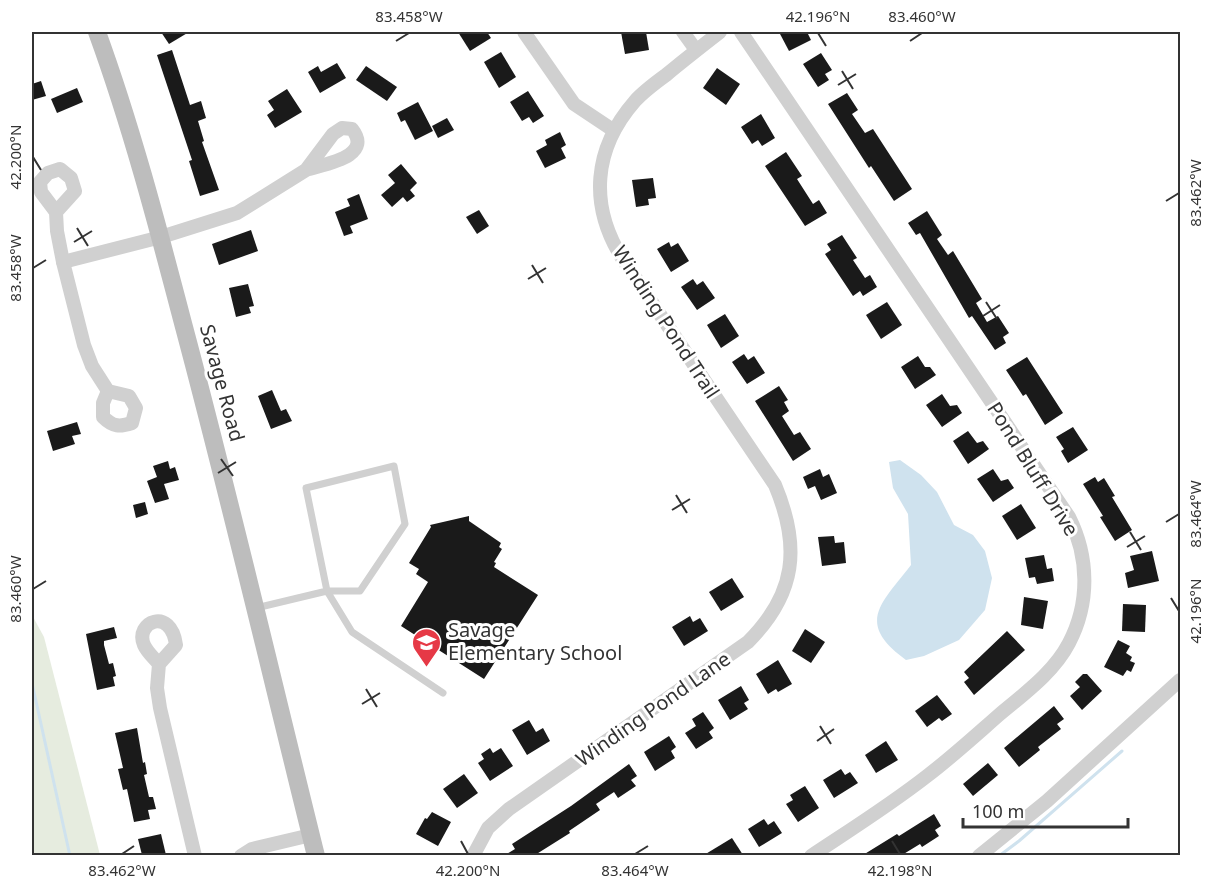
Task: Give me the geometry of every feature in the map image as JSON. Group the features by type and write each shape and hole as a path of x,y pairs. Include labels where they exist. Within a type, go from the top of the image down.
{"street":[{"name":"Savage Road","path":"97,32 124,110 160,237 256,608 316,855"},
{"path":"524,32 574,104 613,130"},
{"path":"683,32 696,50"},
{"name":"Winding Pond Trail","path":"720,32 636,100 613,130 604,154 600,179 601,204 608,232 622,258 775,485 786,514 790,536"},
{"name":"Pond Bluff Drive","path":"741,32 1069,517 1078,536 1085,573 1084,598 1078,621 1069,644 1054,667 929,775 878,812 811,855"},
{"path":"63,262 160,237 237,213 306,170"},
{"path":"57,212 57,231 63,262 88,356 108,391"},
{"name":"Winding Pond Lane","path":"473,855 488,828 509,808 748,642 770,617 784,591 790,567 790,536"},
{"path":"159,664 157,688 160,708 195,855"},
{"path":"979,855 1047,801 1180,680"},
{"path":"241,855 252,849 311,835"}],"lane":[{"path":"256,608 327,591 360,591 405,524 394,466 306,488 327,591 352,632 443,693"}],"shaded area":[{"path":"32,615 44,637 100,855 32,855"}],"water":[{"path":"900,460 921,475 937,492 954,525 973,535 985,551 992,578 985,610 959,640 924,656 906,660 890,647 881,635 877,624 878,613 883,602 911,565 908,514 893,488 889,462"}],"building":[{"path":"161,32 189,32 169,44"},
{"path":"458,32 487,32 491,38 470,51"},
{"path":"621,32 646,32 649,50 625,54"},
{"path":"779,32 807,32 811,40 789,51"},
{"path":"172,50 190,105 201,101 206,118 198,121 204,141 202,142 219,190 200,196 189,161 192,160 157,55"},
{"path":"501,52 516,77 499,88 484,62"},
{"path":"821,53 832,70 825,74 829,80 818,87 803,64"},
{"path":"337,63 346,78 320,93 308,72 318,66 321,72"},
{"path":"366,66 397,87 387,101 356,80"},
{"path":"717,68 740,84 726,105 703,88"},
{"path":"41,81 46,96 32,100 32,84"},
{"path":"77,88 83,102 57,113 51,99"},
{"path":"287,89 302,112 275,128 267,115 274,110 268,101"},
{"path":"528,91 544,116 533,123 529,117 522,121 510,102"},
{"path":"847,93 858,110 852,114 865,133 873,129 912,189 894,201 871,166 869,168 828,104"},
{"path":"418,102 433,131 415,140 405,120 401,122 397,113"},
{"path":"761,114 775,138 762,146 758,140 752,144 741,127"},
{"path":"447,118 454,130 438,138 432,126"},
{"path":"560,132 566,145 561,148 566,158 545,168 536,151 547,145 545,140"},
{"path":"786,152 802,176 797,179 813,204 819,200 827,213 805,226 765,166"},
{"path":"401,164 417,183 410,190 415,196 407,202 403,197 392,207 381,195 395,183 388,175"},
{"path":"653,178 656,198 648,199 649,205 636,207 632,180"},
{"path":"359,194 368,219 350,226 353,233 344,236 335,212 350,206 347,199"},
{"path":"479,210 489,226 477,234 466,217"},
{"path":"927,211 942,235 937,239 948,255 953,251 982,299 976,303 987,322 998,316 1009,333 1003,337 1006,343 995,350 972,316 969,318 920,233 916,235 908,223"},
{"path":"251,230 258,251 219,265 212,244"},
{"path":"842,235 857,258 853,260 865,278 870,275 877,287 863,296 860,291 853,296 825,254 831,250 827,244"},
{"path":"669,242 671,247 678,243 689,261 671,272 657,249"},
{"path":"693,279 697,285 703,281 715,298 697,310 681,287"},
{"path":"248,284 254,306 249,307 251,313 236,317 229,288"},
{"path":"887,302 902,325 881,339 866,315"},
{"path":"725,314 739,336 721,348 707,325"},
{"path":"744,354 748,360 754,356 765,373 747,384 732,362"},
{"path":"918,356 925,367 930,367 936,375 915,389 901,367"},
{"path":"1027,357 1063,413 1045,425 1026,394 1023,396 1006,370"},
{"path":"779,386 788,400 784,402 789,411 782,416 794,435 800,432 811,449 793,461 755,401"},
{"path":"272,390 281,411 286,409 292,421 271,429 258,396"},
{"path":"942,394 950,406 957,405 962,413 942,427 926,405"},
{"path":"77,422 81,434 72,436 75,444 53,451 47,431"},
{"path":"1073,427 1088,450 1068,463 1061,451 1064,449 1056,437"},
{"path":"968,431 977,443 983,441 989,449 968,464 953,441"},
{"path":"168,461 170,469 175,467 179,480 164,484 169,499 155,503 147,481 157,477 153,466"},
{"path":"820,469 823,477 829,474 837,493 821,500 815,486 808,489 803,477"},
{"path":"993,469 1001,481 1008,479 1014,488 993,502 977,479"},
{"path":"1095,477 1098,482 1104,478 1115,496 1112,497 1132,530 1115,541 1083,484"},
{"path":"145,502 148,514 136,518 133,505"},
{"path":"1021,504 1036,528 1017,540 1002,516"},
{"path":"469,516 469,521 501,543 499,547 502,549 494,562 496,563 494,567 538,595 484,679 401,626 428,582 416,574 419,569 409,563 431,527 430,525"},
{"path":"834,536 835,543 844,542 846,563 822,566 818,537"},
{"path":"1152,551 1159,581 1128,588 1125,573 1134,570 1130,556"},
{"path":"1044,555 1047,569 1052,568 1054,581 1037,584 1035,577 1029,578 1025,558"},
{"path":"732,578 744,597 721,611 709,592"},
{"path":"1024,597 1048,601 1043,629 1021,625"},
{"path":"1123,604 1146,605 1145,632 1122,631"},
{"path":"690,616 693,622 700,618 708,631 684,646 672,627"},
{"path":"114,627 117,638 104,641 104,645 109,664 113,663 116,676 113,677 115,686 97,690 86,634"},
{"path":"805,629 825,642 811,663 792,651"},
{"path":"1007,631 1025,650 974,695 964,682 969,678 964,672"},
{"path":"1118,640 1130,646 1126,653 1132,657 1130,661 1135,663 1131,672 1127,670 1123,676 1104,667"},
{"path":"778,660 792,684 778,692 776,689 768,694 756,674"},
{"path":"1083,674 1087,674 1102,691 1082,710 1070,696 1080,687 1075,682"},
{"path":"741,686 749,700 744,703 748,709 730,720 718,700"},
{"path":"937,695 952,714 942,721 939,718 927,727 915,711"},
{"path":"1054,706 1064,719 1057,724 1061,729 1038,747 1040,750 1019,767 1004,748"},
{"path":"703,712 714,728 709,732 713,738 696,749 685,733 696,726 692,719"},
{"path":"529,720 536,732 543,728 550,741 527,755 512,730"},
{"path":"137,728 143,763 145,762 147,774 144,775 149,797 153,797 156,809 148,810 150,819 134,822 127,789 123,790 118,769 123,768 115,733"},
{"path":"669,736 676,747 671,751 675,758 655,771 644,752"},
{"path":"886,741 898,760 876,773 865,755"},
{"path":"490,748 493,753 501,748 513,766 490,781 478,763 484,759 481,754"},
{"path":"988,763 998,775 973,796 963,784"},
{"path":"629,764 637,776 631,780 636,786 618,798 614,792 596,804 600,810 569,831 570,833 535,855 505,855 515,849 512,844 571,806"},
{"path":"841,769 845,775 850,772 858,783 834,798 823,780"},
{"path":"464,774 478,793 457,808 443,789"},
{"path":"805,786 819,808 798,822 786,804 793,800 790,795"},
{"path":"432,812 451,822 438,846 416,834 425,818 427,819"},
{"path":"934,814 941,826 935,830 939,836 922,847 920,844 902,855 863,855 897,834 899,836"},
{"path":"764,819 768,825 774,821 782,833 759,847 748,829"},
{"path":"161,834 166,855 142,855 138,839"},
{"path":"732,838 743,855 704,855"}],"waterway":[{"path":"32,683 70,856"},
{"path":"999,856 1122,751"}],"place":[{"name":"Savage Elementary School","path":"427,668"}]}
